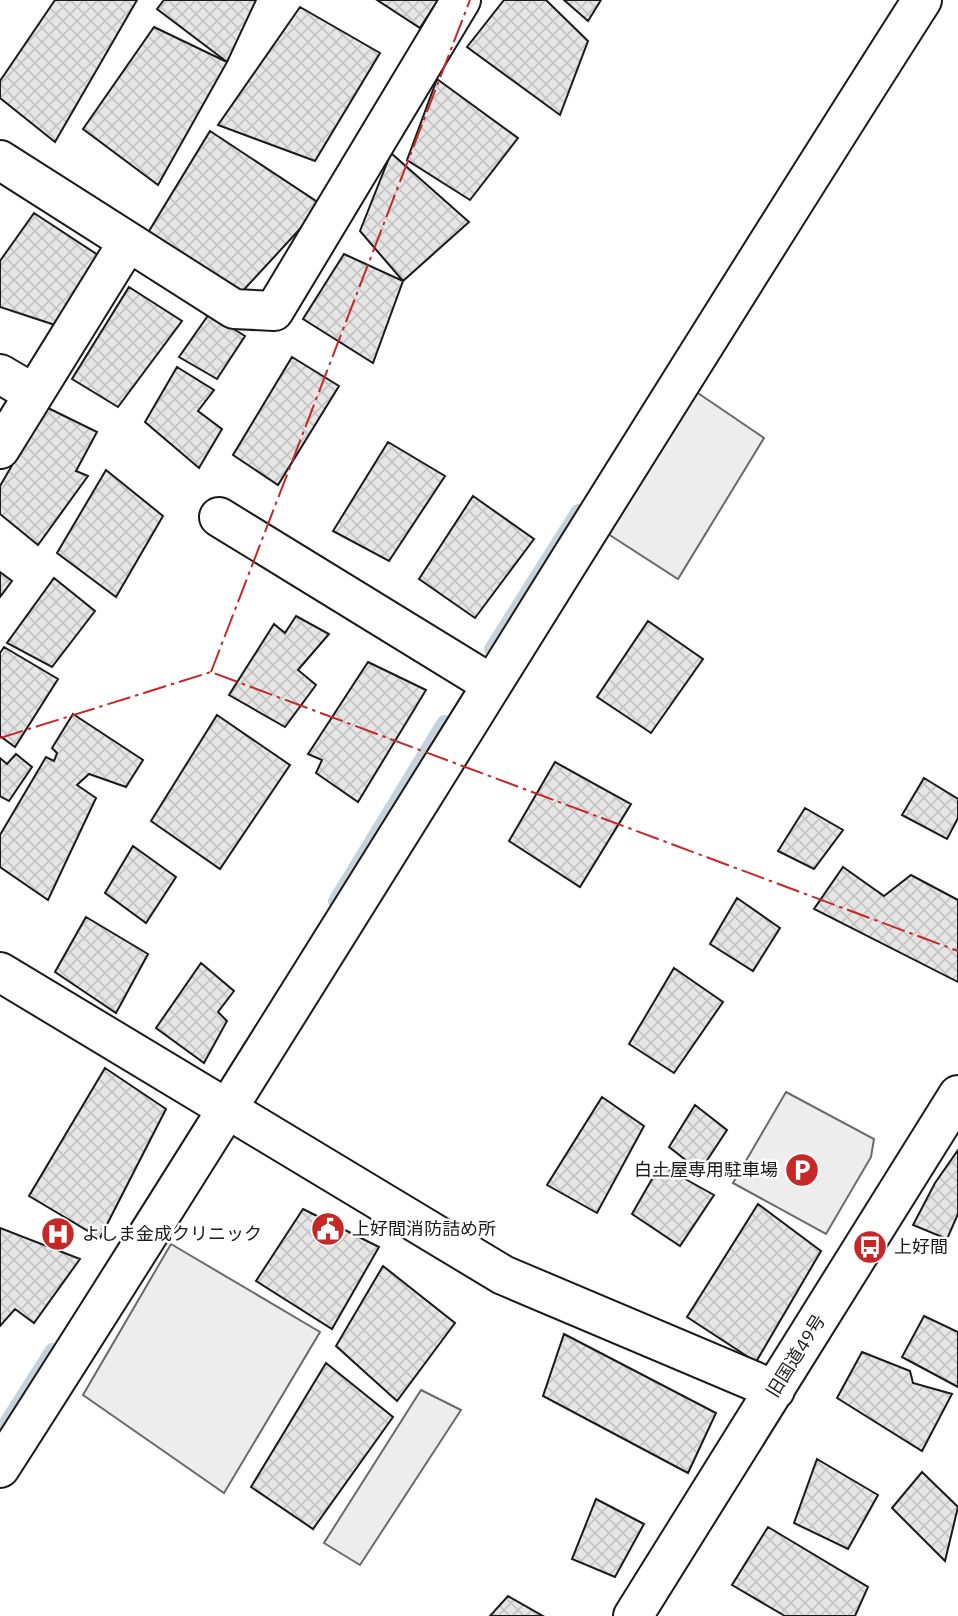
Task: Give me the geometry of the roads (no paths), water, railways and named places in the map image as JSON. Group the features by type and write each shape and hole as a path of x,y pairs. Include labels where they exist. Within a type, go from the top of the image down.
{"street":[{"path":"0,160 234,309 274,310 461,0"},
{"path":"0,1468 229,1111 681,378 922,0"},
{"path":"0,449 120,255"},
{"path":"0,374 34,394"},
{"path":"219,517 492,684"},
{"path":"0,972 503,1275 775,1390"},
{"name":"旧国道49号","path":"633,1616 958,1095"}],"waterway":[{"path":"491,649 578,511"},
{"path":"335,901 444,722"},
{"path":"0,1432 52,1350"}],"place":[{"name":"白土屋専用駐車場","path":"802,1170"},
{"name":"上好間消防詰め所","path":"328,1229"},
{"name":"よしま金成クリニック","path":"58,1234"},
{"name":"上好間","path":"870,1247"}]}
